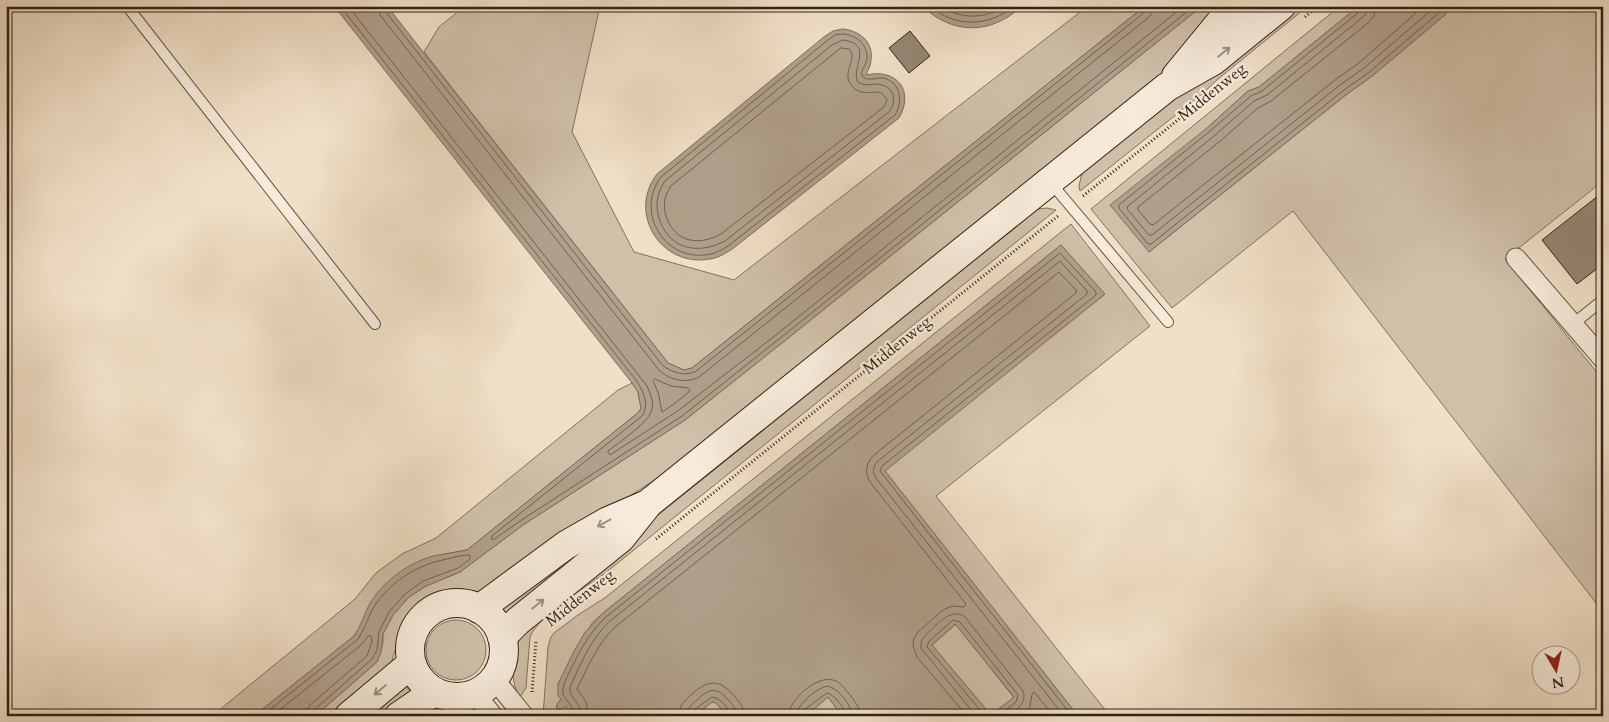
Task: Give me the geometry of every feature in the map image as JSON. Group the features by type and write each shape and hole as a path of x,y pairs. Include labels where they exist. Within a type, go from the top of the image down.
{"street":[{"name":"Middenweg","path":"1167,87 1222,20 1238,6"},
{"name":"Middenweg","path":"502,637 518,621 620,538 649,503 1167,87 1292,12"},
{"path":"1516,258 1603,359"},
{"name":"Middenweg","path":"479,609 566,545 608,521 649,503"},
{"path":"455,603 468,604 479,609 493,621 502,637 503,659 500,670 484,686 454,698 434,692 416,675 411,664 409,652 410,639 415,628 427,614 443,605 455,603"},
{"path":"349,716 411,664"},
{"path":"484,686 520,712"},
{"path":"484,686 493,716"},
{"path":"399,716 434,692"}],"lane":[{"path":"127,6 375,324"},
{"path":"1050,182 1168,322"},
{"path":"1573,324 1603,300"},
{"path":"6,712 9,716"}],"path":[{"path":"1292,12 1318,6"},
{"name":"Middenweg","path":"654,540 1214,91"},
{"name":"Middenweg","path":"520,712 531,694 535,641 538,635"}],"shaded area":[{"path":"465,6 600,6 572,132 634,252 734,280 1088,6 1145,6 692,368 684,370 668,363 424,52 439,27"},
{"path":"1202,6 1229,6 1155,84 690,457 480,593 455,590 446,591 428,598 407,618 402,627 390,667 337,716 315,716 377,662 383,643 383,634 393,615 409,597 426,586 460,572 523,525 685,420"},
{"path":"1292,6 1308,6 1202,94 1080,191 1079,186 1082,173"},
{"path":"1340,6 1359,6 1259,87 1248,91 1207,128 1149,252 1347,94 1371,77 1446,14 1448,6 1603,6 1603,181 1505,259 1603,380 1603,612 1293,211 1172,308 1091,209"},
{"path":"1038,209 1056,210 604,574 562,603 542,620 530,637 526,688 520,697 514,683 513,666 521,635 642,528"},
{"path":"1071,224 1150,326 936,496 1110,716 1078,716 884,470 1104,295 1061,245 592,623 558,684 561,699 556,707 560,709 566,706 571,716 543,716 548,647 554,633 606,597"},
{"path":"632,383 638,392 641,408 639,412 467,550 431,557 370,604 354,636 254,716 212,716 355,599 376,573 402,554 436,538 618,390"},
{"path":"613,526 509,615 502,608"},
{"path":"450,620 462,620 478,628 484,638 486,650 484,662 478,672 462,680 450,680 434,672 426,656 426,644 434,628"},
{"path":"956,624 1014,698 990,715 932,645"},
{"path":"405,685 412,693 387,716 362,716"},
{"path":"828,697 842,716 806,716 806,715"},
{"path":"711,702 716,702 727,716 695,716"},
{"path":"432,707 461,710 477,716 412,716"}],"water":[{"path":"334,6 387,6 668,363 684,370 692,368 1145,6 1202,6 685,420 523,525 460,572 426,586 409,597 393,615 383,634 381,652 377,662 315,716 254,716 354,636 374,597 396,574 424,559 467,550 639,412 641,408 638,392 632,383"},
{"path":"922,6 1022,6 1010,16 998,22 972,28 946,22 934,16"},
{"path":"1359,6 1448,6 1446,14 1371,77 1347,94 1149,252 1110,205 1207,128 1248,91 1259,87"},
{"path":"842,29 859,34 870,47 871,60 866,75 886,75 900,83 904,90 905,98 899,118 731,250 716,258 692,260 677,255 664,246 654,235 648,220 646,205 649,189 657,174 825,36 833,31"},
{"path":"1061,245 1105,294 885,471 1078,716 842,716 828,697 806,716 727,716 716,703 712,702 695,716 571,716 566,706 562,709 557,709 557,704 561,699 558,696 558,684 585,632 603,613","holes":["955,624 1014,697 991,715 932,645"]}],"building":[{"path":"910,31 930,56 909,73 889,48"},
{"path":"1603,192 1603,264 1577,284 1542,240"}]}
